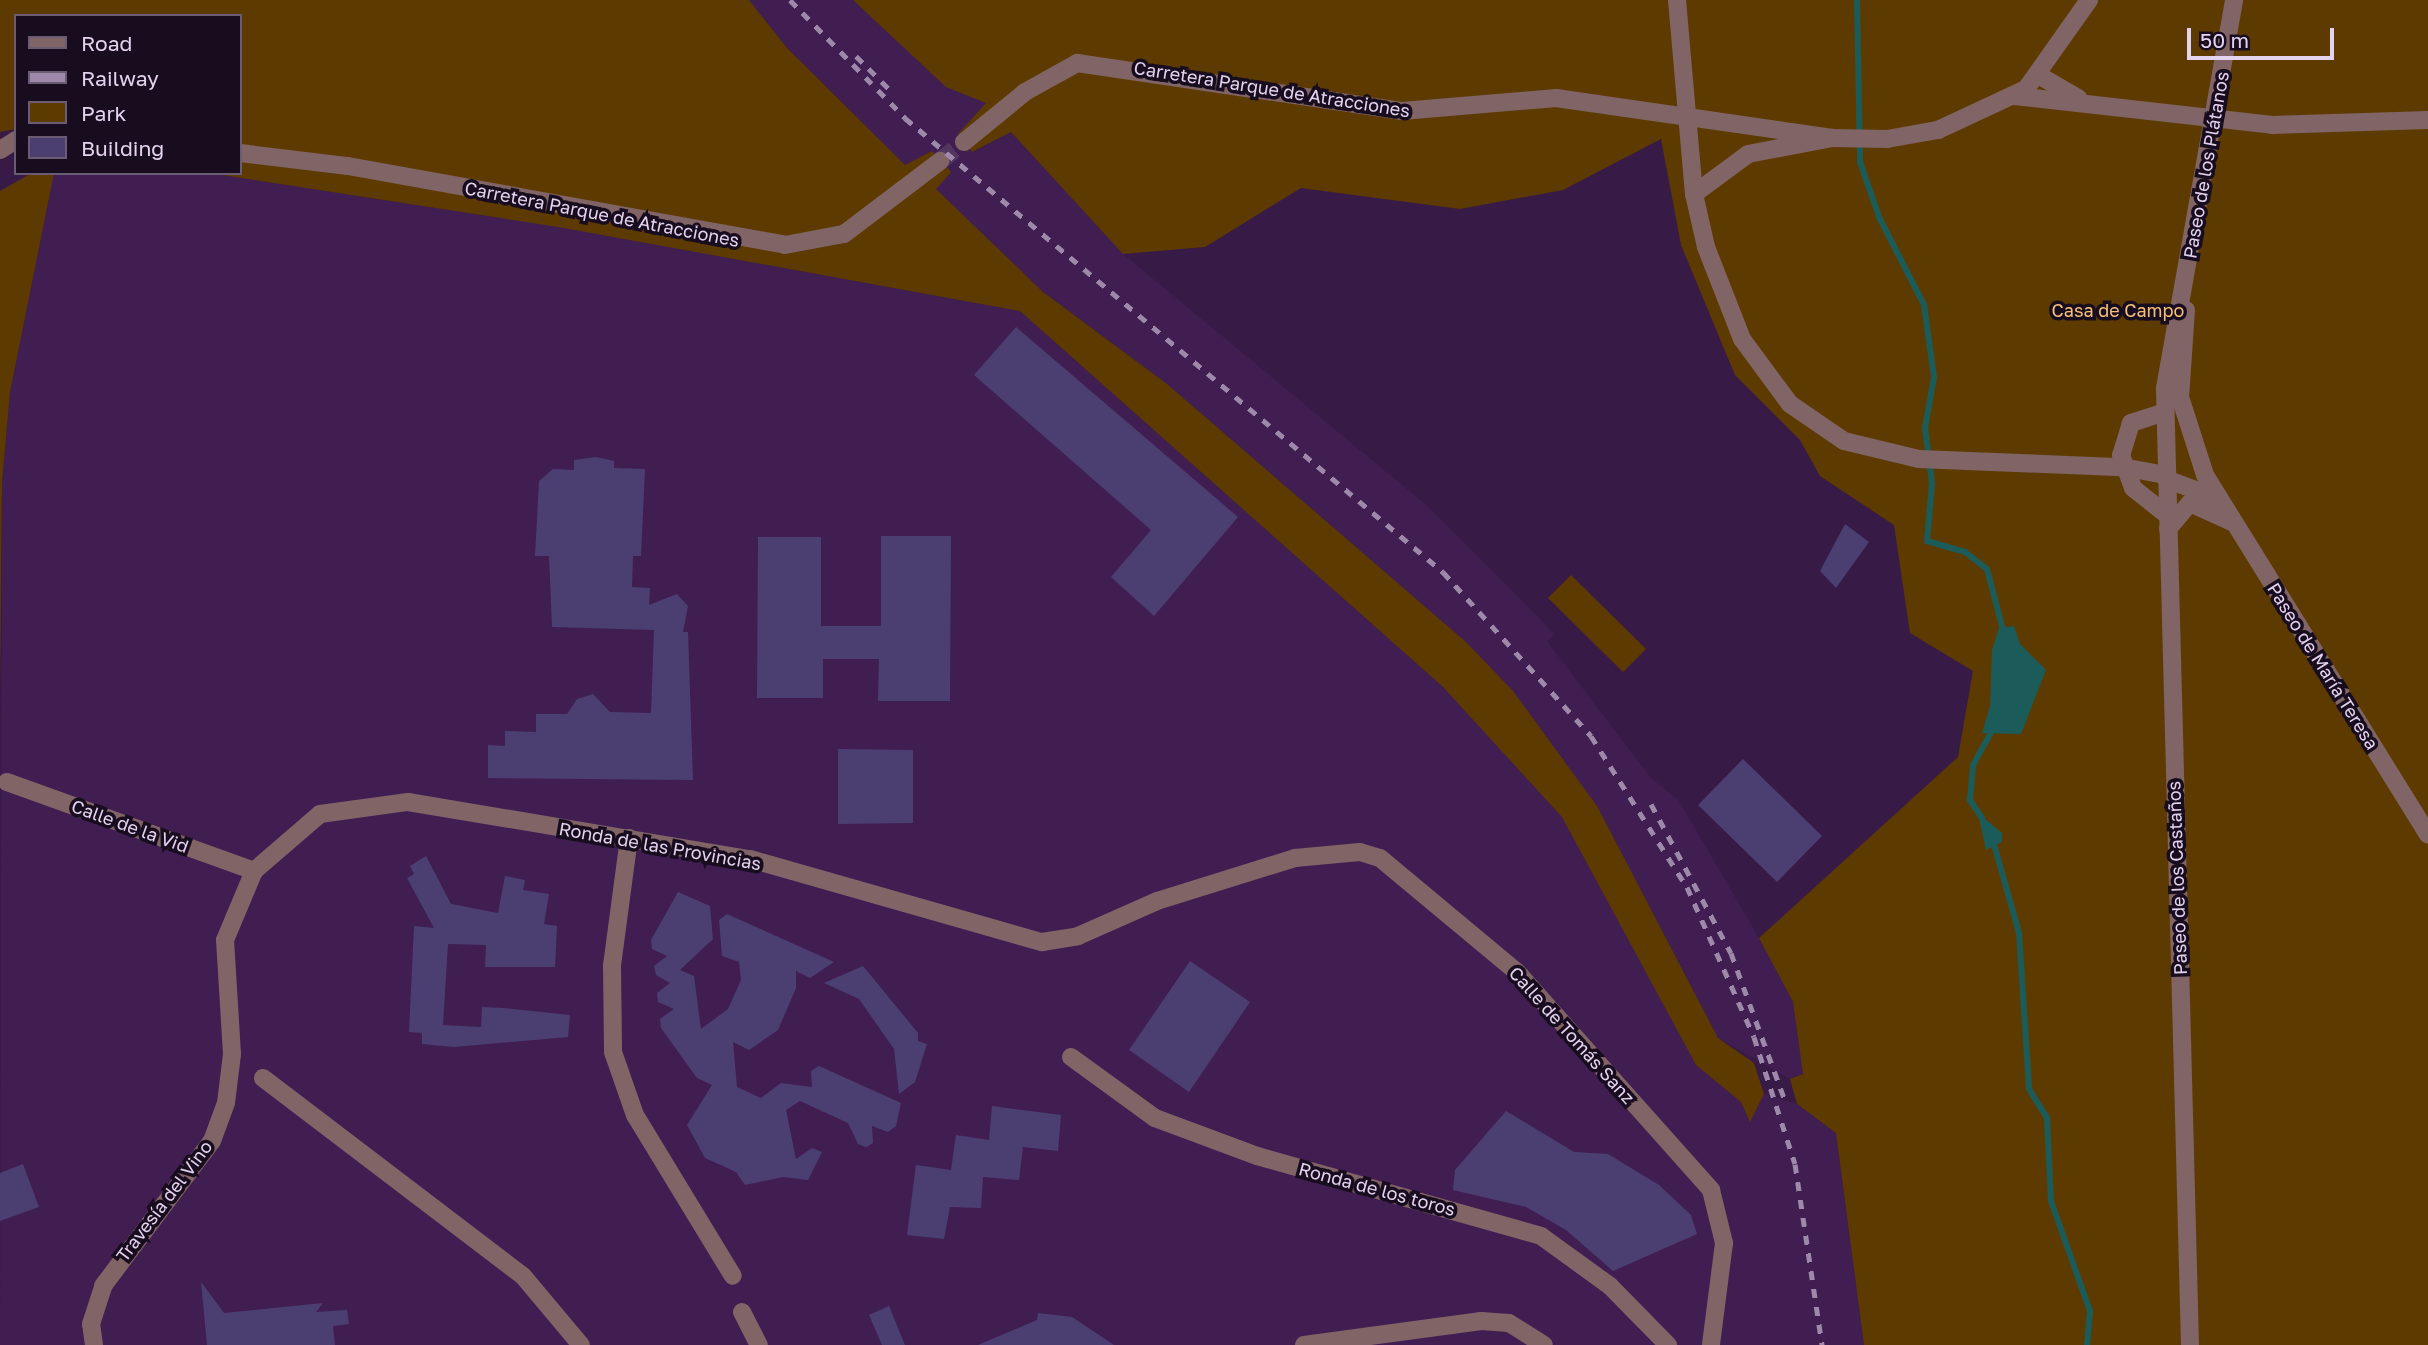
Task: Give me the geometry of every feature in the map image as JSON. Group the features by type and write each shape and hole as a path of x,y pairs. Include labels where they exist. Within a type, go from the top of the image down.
{"street":[{"path":"1677,0 1694,194 1723,300 1742,339 1790,404 1844,441 1919,459 2122,467 2166,477 2217,498"},
{"path":"1694,194 1748,154 1840,139 1887,139 1938,130 2015,96 2040,76 2088,0"},
{"name":"Paseo de los Plátanos","path":"2174,412 2193,252 2234,0"},
{"name":"Carretera Parque de Atracciones","path":"964,142 1025,92 1077,63 1402,111 1556,98 1686,119 1840,139"},
{"path":"2040,76 2081,100"},
{"path":"2015,96 2081,100 2214,120 2272,125 2428,120"},
{"name":"Carretera Parque de Atracciones","path":"242,153 348,166 785,245 844,234 940,160"},
{"path":"2174,412 2131,423 2122,440 2122,467 2133,488 2167,522 2190,503 2232,522"},
{"name":"Paseo de los Castaños","path":"2174,412 2166,477 2190,1345"},
{"name":"Paseo de María Teresa","path":"2174,412 2217,498 2428,834"},
{"name":"Calle de la Vid","path":"7,782 254,871"},
{"name":"Ronda de las Provincias","path":"232,1054 225,940 254,871 320,814 356,804 408,802 750,859 1042,942 1078,936 1157,901 1295,858"},
{"path":"629,838 612,966 613,1052 635,1115 733,1276"},
{"name":"Calle de Tomás Sanz","path":"1295,858 1360,852 1380,858 1517,972 1710,1190 1724,1243 1711,1345"},
{"name":"Travesía del Vino","path":"93,1345 91,1324 103,1286 212,1141 232,1054"},
{"name":"Ronda de los toros","path":"1071,1056 1155,1118 1257,1156 1541,1236 1610,1286 1668,1345"},
{"path":"263,1078 523,1276 581,1345"},
{"path":"742,1312 759,1345"},
{"path":"1304,1345 1481,1321 1509,1323 1544,1345"}],"shaded area":[{"path":"749,0 853,0 946,86 986,103 973,152 1011,132 1123,254 1425,504 1539,618 1554,634 1547,641 1650,777 1679,801 1759,938 1793,1002 1803,1074 1790,1079 1718,1038 1597,806 1466,642 1167,384 1043,292 935,189 932,151 905,165 787,48"},
{"path":"54,175 222,175 559,227 1020,311 1443,687 1563,817 1696,1065 1741,1102 1750,1121 1764,1094 1797,1104 1836,1133 1864,1345 0,1345 2,482 10,392"},
{"path":"2014,626 2020,644 2046,670 2021,734 1982,733 1990,706 1992,650 1999,628"},
{"path":"1978,813 2002,833 2002,842 1986,850"}],"green space":[{"path":"0,0 749,0 787,48 905,165 932,151 951,172 936,189 1043,292 1167,384 1466,642 1513,691 1597,806 1718,1038 1754,1063 1764,1094 1750,1122 1741,1102 1696,1065 1562,817 1443,687 1020,311 558,227 222,175 242,175 242,14 14,14 14,129 0,132"},
{"name":"Casa de Campo","path":"853,0 2428,0 2428,1345 1864,1345 1836,1133 1797,1104 1790,1079 1803,1074 1793,1002 1759,938 1958,757 1973,671 1910,633 1894,525 1820,476 1800,440 1735,375 1681,245 1661,139 1563,190 1460,209 1301,188 1205,247 1123,254 1011,132 972,152 958,134 986,103 946,87"},
{"path":"28,175 54,175 10,392 2,482 0,694 0,191"},
{"path":"1571,575 1646,649 1623,672 1548,598"}],"building":[{"path":"1016,327 1238,517 1154,616 1111,577 1151,530 974,375"},
{"path":"596,457 614,461 614,468 645,469 641,556 633,556 632,587 650,588 649,605 677,594 688,606 683,632 688,632 693,780 488,778 488,745 505,746 505,731 536,732 536,714 567,714 577,699 593,694 610,712 651,713 654,630 552,627 549,556 535,556 539,481 553,469 574,470 574,460"},
{"path":"1845,524 1869,542 1836,588 1820,571"},
{"path":"881,536 951,536 950,701 878,701 879,659 823,659 823,698 757,698 758,537 821,537 821,626 881,626"},
{"path":"838,749 913,750 913,823 838,824"},
{"path":"1743,759 1822,836 1777,882 1698,805"},
{"path":"426,856 451,904 498,913 505,876 525,880 523,890 549,894 544,924 557,926 555,967 485,967 486,945 448,944 443,1025 481,1027 482,1007 503,1008 570,1015 568,1037 454,1047 422,1044 422,1033 409,1032 414,926 434,928 407,878 414,874 410,866"},
{"path":"678,892 710,906 713,939 680,970 694,976 701,1029 728,1009 741,980 739,962 722,956 719,920 727,914 834,962 810,978 796,971 796,988 778,1030 749,1050 733,1042 737,1087 761,1098 781,1083 812,1087 811,1071 819,1066 901,1103 896,1126 888,1132 872,1126 873,1143 866,1147 858,1144 848,1123 800,1101 786,1110 796,1159 812,1148 822,1152 808,1180 783,1177 745,1185 736,1172 705,1158 687,1125 712,1085 697,1078 661,1028 660,1019 674,1009 658,1002 657,993 670,983 656,975 654,966 667,956 652,949 651,940"},
{"path":"1190,961 1250,1002 1189,1092 1129,1050"},
{"path":"863,966 918,1033 918,1041 927,1044 915,1082 899,1094 894,1049 859,999 824,983"},
{"path":"992,1106 1061,1115 1058,1151 1023,1147 1019,1180 983,1177 981,1208 950,1207 944,1239 907,1235 916,1165 951,1170 956,1135 989,1140"},
{"path":"1506,1111 1574,1152 1608,1154 1659,1185 1691,1215 1697,1234 1613,1271 1566,1230 1526,1207 1453,1190 1455,1170"},
{"path":"23,1164 39,1207 0,1221 0,1173"},
{"path":"201,1282 224,1313 323,1303 316,1312 347,1310 349,1324 333,1326 335,1345 207,1345"},
{"path":"889,1306 905,1345 882,1345 869,1315"},
{"path":"1038,1313 1072,1317 1114,1345 978,1345 1037,1320"}],"waterway":[{"path":"1857,0 1860,162 1879,217 1924,305 1934,377 1925,428 1932,483 1927,541 1965,552 1987,569 2004,634"},
{"path":"1982,818 1970,800 1973,765 1994,727"},
{"path":"1993,841 2019,933 2029,1089 2047,1118 2051,1201 2090,1311 2087,1345"}],"tunnel":[{"path":"940,161 964,142"}],"railway":[{"path":"790,0 905,118 1443,572 1591,736 1687,887 1754,1037 1795,1164 1822,1345"},
{"path":"856,56 893,93"},
{"path":"1651,804 1731,953 1786,1103"}]}
